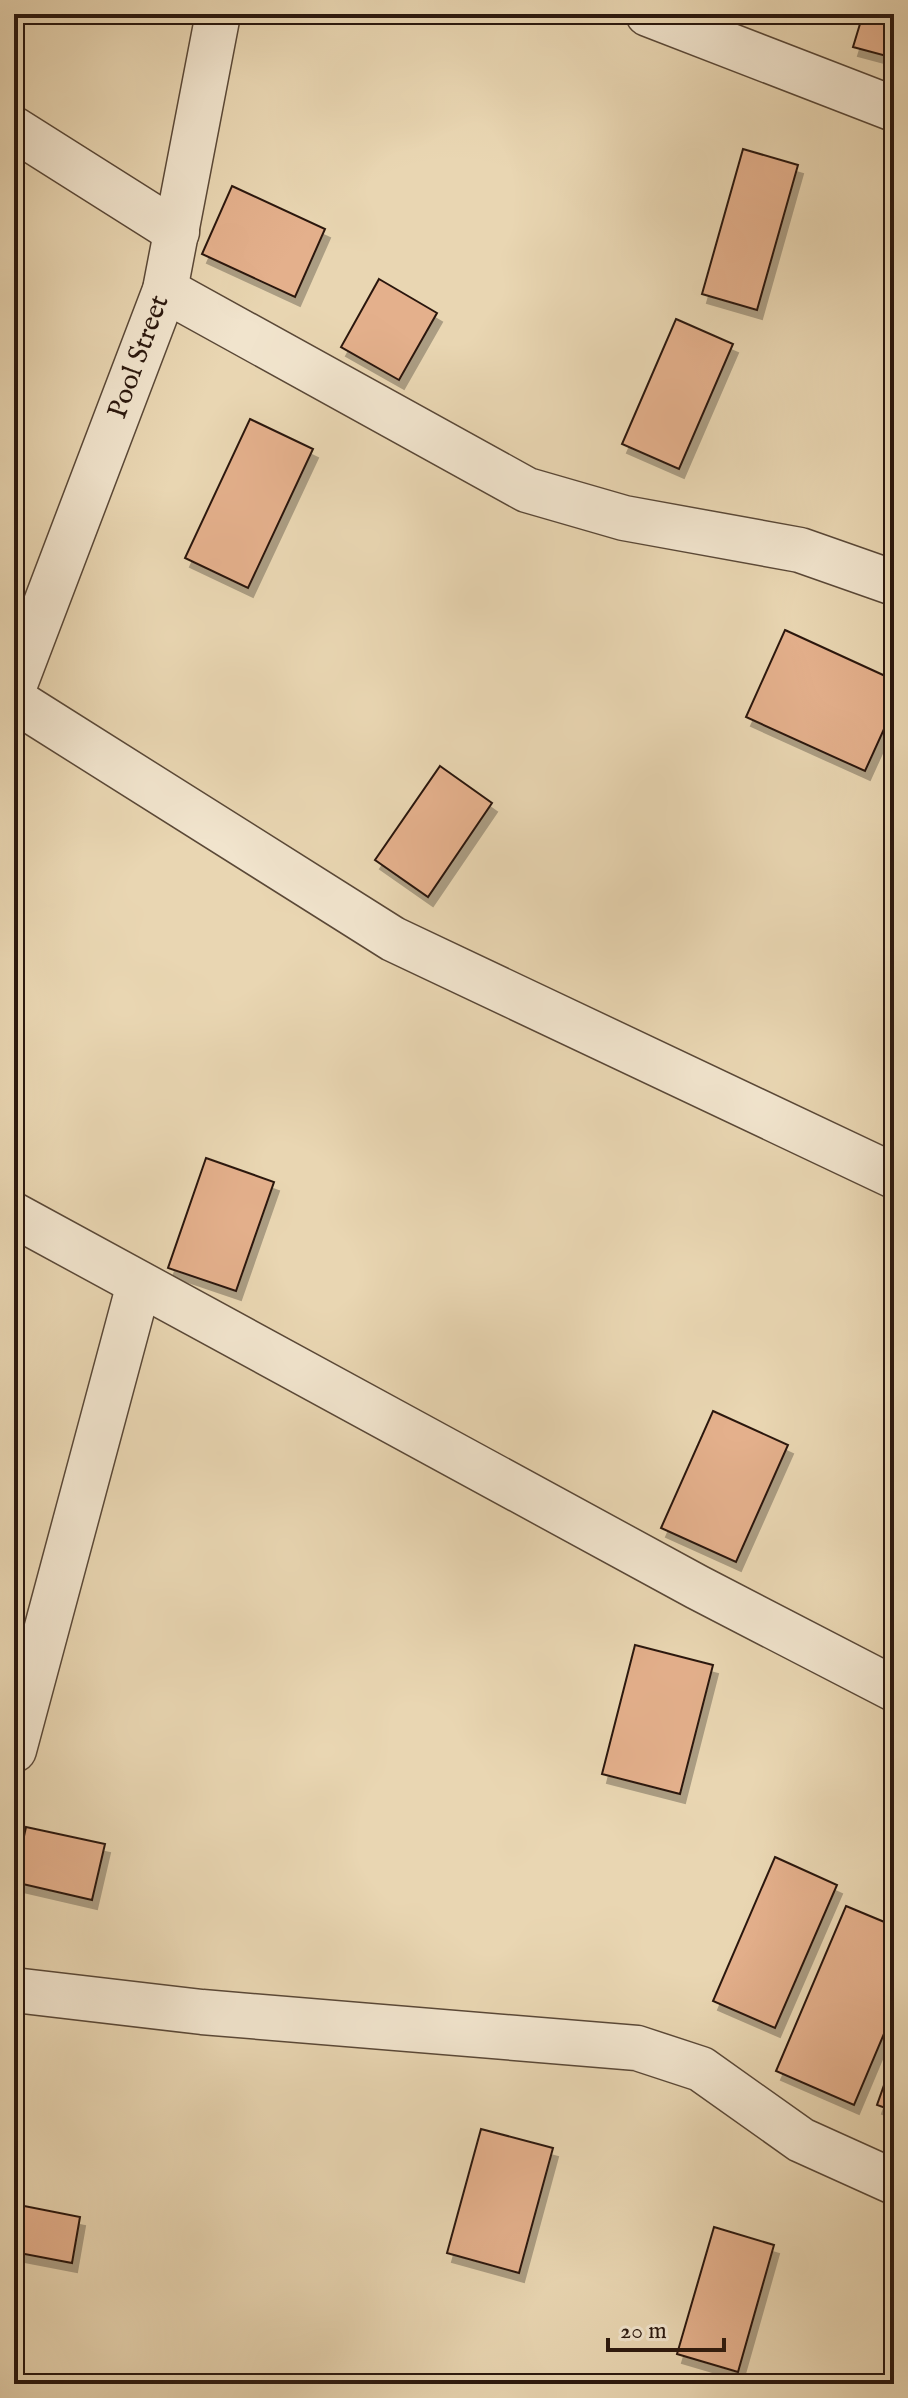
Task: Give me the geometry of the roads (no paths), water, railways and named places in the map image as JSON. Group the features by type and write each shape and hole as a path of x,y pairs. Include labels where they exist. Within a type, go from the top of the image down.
{"street":[{"name":"Pool Street","path":"14,687 165,290 218,14"},
{"path":"648,14 894,109"},
{"path":"14,129 177,232"},
{"path":"165,290 527,490 624,518 800,550 894,583"},
{"path":"14,700 393,939 894,1176"},
{"path":"14,1215 697,1587 894,1689"},
{"path":"14,1750 139,1284"},
{"path":"14,1990 202,2012 637,2048 701,2069 801,2140 894,2182"}]}
